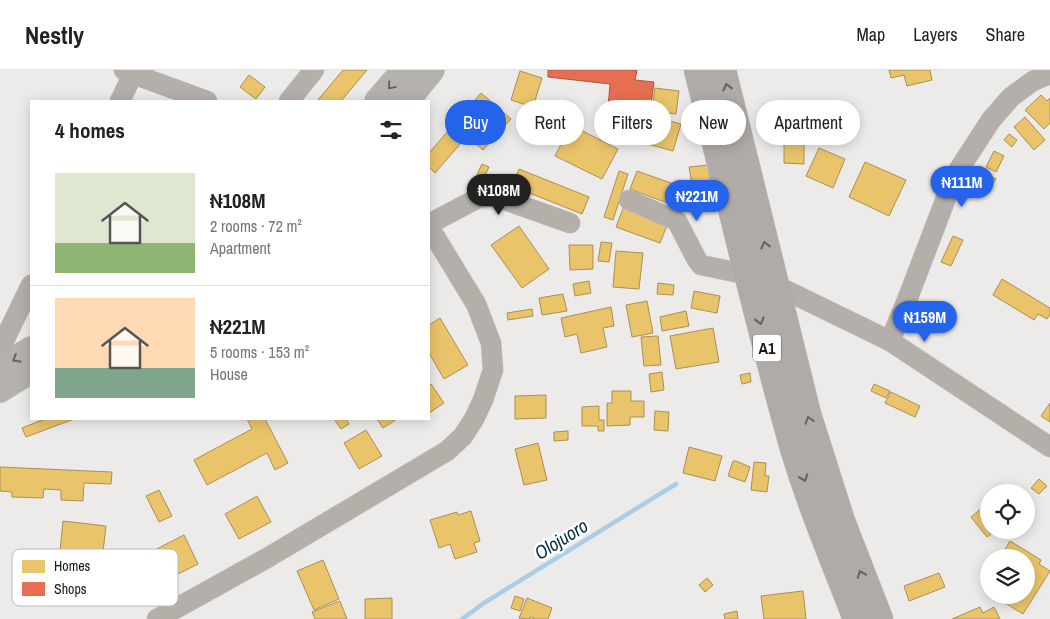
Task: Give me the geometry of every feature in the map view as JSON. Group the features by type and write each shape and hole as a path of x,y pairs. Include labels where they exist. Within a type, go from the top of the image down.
{"highway":[{"name":"A1","path":"698,70 759,284 807,414 841,521 879,619"},
{"name":"A1","path":"722,70 759,284 793,446 857,619"}],"main road":[{"path":"378,100 404,70"},
{"path":"408,100 432,70"},
{"path":"0,368 30,350"},
{"path":"0,390 30,372"}],"street":[{"path":"290,100 314,70"},
{"path":"120,100 129,72 204,100"},
{"path":"890,341 954,178 991,120 1011,97 1033,81 1050,74"},
{"path":"430,224 480,197 496,197 570,223"},
{"path":"629,200 677,222 701,265 759,284 890,341 1050,447"},
{"path":"157,619 267,558 446,451 463,436 474,420 493,370 491,343 476,304 430,227"},
{"path":"0,349 30,287"}],"building: Homes":[{"path":"343,70 367,70 342,100 318,100"},
{"path":"889,70 930,70 932,80 907,86 904,75 891,78"},
{"path":"520,71 542,78 535,100 516,100 516,102 511,100"},
{"path":"249,75 265,87 256,99 240,87"},
{"path":"655,88 679,91 676,114 671,113 671,100 653,100"},
{"path":"481,93 489,100 475,100"},
{"path":"1041,95 1047,101 1050,98 1050,123 1044,129 1025,110"},
{"path":"506,115 511,119 506,125"},
{"path":"1025,117 1045,140 1034,150 1014,127"},
{"path":"671,121 681,124 673,151 651,145 671,145"},
{"path":"584,132 594,137 594,145 610,145 618,149 602,179 555,156 561,145 584,145"},
{"path":"1009,134 1017,140 1012,147 1004,140"},
{"path":"445,135 445,145 459,145 435,173 430,168 430,152"},
{"path":"477,145 488,145 483,150"},
{"path":"784,145 804,145 804,164 784,163"},
{"path":"819,148 845,159 833,188 806,176"},
{"path":"994,151 1004,156 996,172 986,167"},
{"path":"865,162 906,180 889,216 849,197"},
{"path":"482,164 489,167 480,186 473,183"},
{"path":"708,165 710,183 692,185 689,167"},
{"path":"519,169 589,197 582,214 512,186"},
{"path":"619,171 628,174 613,220 604,217"},
{"path":"637,171 685,188 678,207 630,189"},
{"path":"983,172 996,179 986,194 974,187"},
{"path":"624,206 668,223 660,243 616,227"},
{"path":"519,226 549,269 522,288 491,245"},
{"path":"953,236 963,240 951,266 941,262"},
{"path":"601,242 612,243 609,262 598,261"},
{"path":"569,245 593,245 593,269 570,270"},
{"path":"616,251 643,253 639,289 613,287"},
{"path":"1002,279 1050,308 1050,314 1047,319 1038,314 1034,320 993,295"},
{"path":"589,281 591,293 575,296 573,284"},
{"path":"658,283 674,285 673,295 657,294"},
{"path":"694,291 720,296 717,313 691,308"},
{"path":"563,294 567,311 542,315 539,298"},
{"path":"647,301 653,333 632,337 626,305"},
{"path":"611,307 614,326 603,328 607,347 581,353 577,334 565,337 561,318"},
{"path":"532,309 533,316 508,320 507,313"},
{"path":"686,311 689,326 662,331 660,317"},
{"path":"440,318 468,365 444,379 430,355 430,324"},
{"path":"713,328 719,362 676,369 670,336"},
{"path":"658,336 661,365 644,366 641,337"},
{"path":"662,372 664,390 651,392 649,374"},
{"path":"750,373 751,382 742,384 740,375"},
{"path":"874,384 890,391 886,398 871,391"},
{"path":"430,385 444,403 430,412"},
{"path":"612,391 631,391 631,401 644,401 644,417 630,417 630,425 607,426 607,403 612,403"},
{"path":"891,392 920,406 915,417 885,403"},
{"path":"546,395 546,418 515,419 515,396"},
{"path":"1050,403 1050,422 1041,416"},
{"path":"599,406 599,420 604,420 604,431 598,431 598,426 582,426 582,407"},
{"path":"655,411 669,412 668,431 654,430"},
{"path":"42,420 71,420 26,437 22,428"},
{"path":"248,420 266,420 288,463 275,470 267,453 207,485 194,460 252,429"},
{"path":"335,420 347,420 349,424 341,429"},
{"path":"378,420 395,420 383,428"},
{"path":"366,430 382,456 359,469 344,443"},
{"path":"568,431 568,440 554,441 554,432"},
{"path":"538,443 547,480 524,485 515,449"},
{"path":"689,447 722,456 715,481 683,473"},
{"path":"733,461 750,467 745,482 728,476"},
{"path":"754,462 766,463 765,476 769,476 767,492 751,490"},
{"path":"0,467 112,472 111,484 84,483 83,501 61,500 61,490 44,489 43,498 12,497 12,492 0,491"},
{"path":"1039,479 1047,486 1039,494 1035,491 1035,484"},
{"path":"159,490 172,516 159,522 146,496"},
{"path":"257,496 271,522 239,539 225,514"},
{"path":"980,510 980,528 971,517"},
{"path":"471,511 480,541 474,543 477,552 455,559 450,544 439,548 430,520 457,512 458,515"},
{"path":"63,521 106,526 103,549 60,549"},
{"path":"184,535 198,564 178,574 178,549 157,549"},
{"path":"1010,541 1023,549 1005,549"},
{"path":"1035,556 1041,560 1039,564 1050,571 1035,595"},
{"path":"323,560 339,599 314,610 297,571"},
{"path":"939,573 945,587 909,601 904,586"},
{"path":"707,578 713,585 705,592 699,585"},
{"path":"803,591 806,619 764,619 761,596"},
{"path":"515,596 524,599 520,611 511,608"},
{"path":"392,598 392,619 365,619 365,599"},
{"path":"527,598 552,608 548,619 519,618"},
{"path":"340,601 347,619 315,619 312,612"},
{"path":"1007,604 1029,604 1023,614"},
{"path":"980,607 983,613 994,607 1000,619 952,619"},
{"path":"737,611 738,619 725,619 724,614"}],"building: Shops":[{"path":"548,70 637,70 635,80 654,82 652,100 609,100 610,84 548,77"}],"waterway":[{"name":"Olojuoro","path":"462,619 484,603 676,484"}]}
